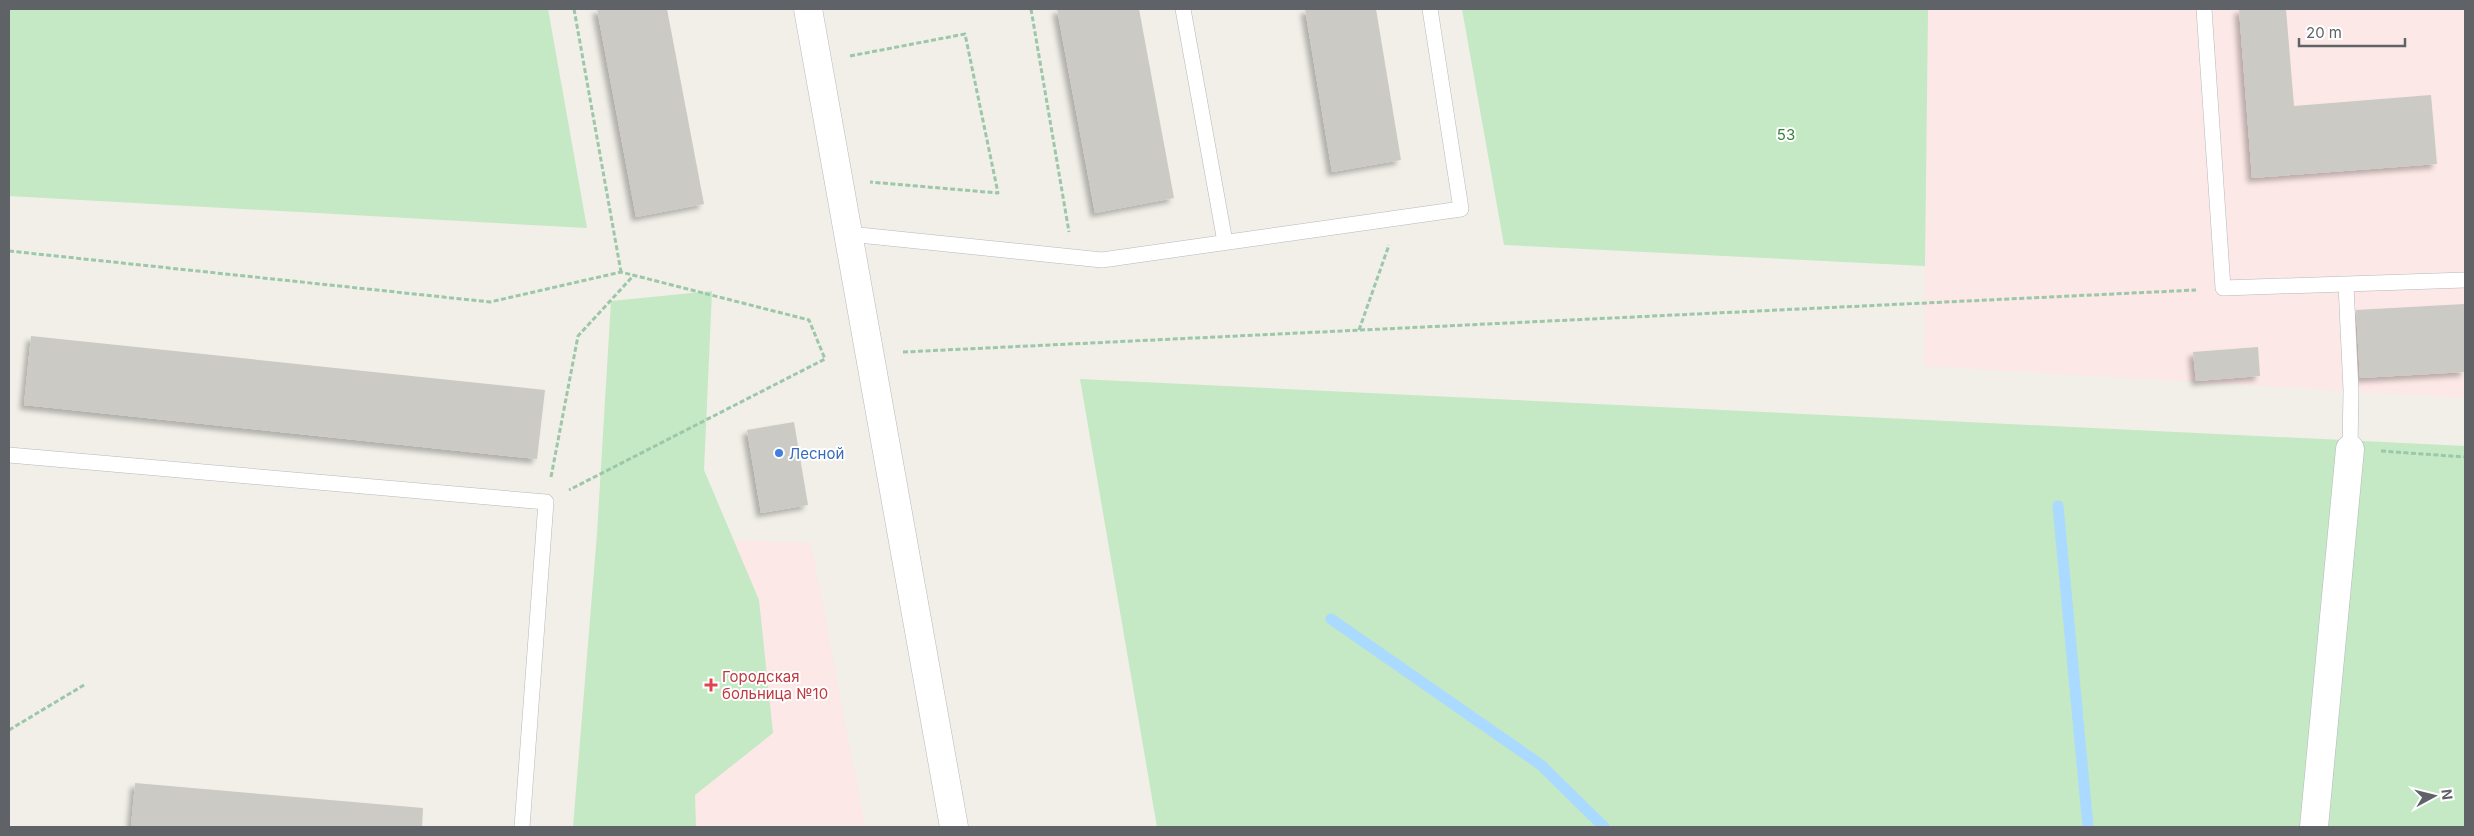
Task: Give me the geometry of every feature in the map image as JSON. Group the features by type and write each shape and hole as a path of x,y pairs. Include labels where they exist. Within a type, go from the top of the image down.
{"street":[{"path":"808,9 954,827"},
{"path":"2314,827 2350,449"}],"lane":[{"path":"1183,9 1225,242"},
{"path":"849,234 1102,260 1461,209 1430,9"},
{"path":"2204,9 2223,288 2465,280"},
{"path":"2346,285 2351,390 2350,449"},
{"path":"9,455 546,502 522,827"}],"path":[{"path":"574,9 621,272"},
{"path":"1031,9 1073,257"},
{"path":"843,57 965,34 998,193 862,182"},
{"path":"1359,330 1399,217"},
{"path":"9,252 490,302 621,272 809,320 825,359 546,502"},
{"path":"546,502 578,336 634,275"},
{"path":"903,352 2223,288"},
{"path":"2350,449 2465,457"},
{"path":"9,730 84,685"}],"shaded area":[{"path":"1928,9 2465,9 2465,398 1924,366"},
{"name":"Городская больница №10","path":"597,534 811,543 865,827 573,827"}],"green space":[{"path":"9,9 548,9 587,228 9,196"},
{"name":"53","path":"1462,9 1928,9 1925,266 1504,245"},
{"name":"Городская больница №10","path":"712,291 704,470 759,600 773,733 695,795 696,827 573,827 597,534 611,301"},
{"path":"1080,379 2465,446 2465,827 1157,827"}],"building":[{"path":"597,9 667,9 704,204 636,217"},
{"path":"1057,9 1139,9 1174,198 1095,213"},
{"path":"1305,9 1376,9 1401,160 1332,172"},
{"path":"2239,9 2286,9 2294,106 2431,95 2437,164 2252,178"},
{"path":"2465,304 2465,372 2360,378 2356,310"},
{"path":"31,336 545,390 537,459 24,405"},
{"path":"2258,347 2260,376 2196,381 2193,352"},
{"path":"794,422 808,505 761,513 747,430"},
{"path":"135,783 423,808 422,827 131,827"}],"waterway":[{"path":"2058,506 2088,827"},
{"path":"1331,619 1541,765 1604,827"}],"place":[{"name":"Лесной","path":"779,453"},
{"name":"Городская больница №10","path":"711,685"}]}
